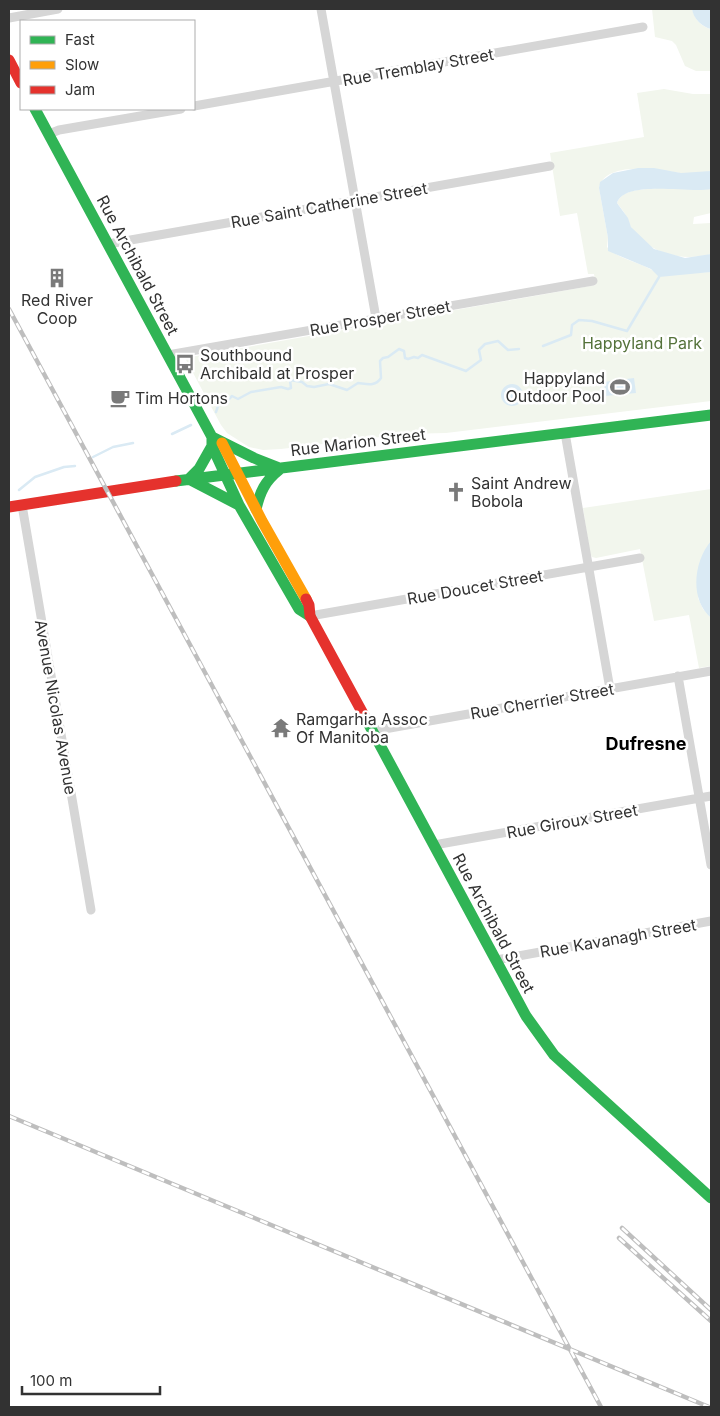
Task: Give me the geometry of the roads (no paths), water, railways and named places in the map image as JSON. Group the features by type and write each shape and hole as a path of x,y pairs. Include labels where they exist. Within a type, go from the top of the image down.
{"main road":[{"path":"9,60 20,81"},
{"name":"Rue Archibald Street","path":"36,110 192,400 237,474 306,601 310,616 526,1016 554,1055 711,1198"},
{"name":"Rue Marion Street","path":"9,507 189,479 711,415"},
{"path":"239,505 189,479 199,469 214,439 254,458 281,468"},
{"name":"Rue Archibald Street","path":"214,439 225,475 239,505 299,610 310,616"},
{"path":"256,510 261,490 268,478 281,468"}],"street":[{"path":"9,18 58,9"},
{"path":"321,9 376,318"},
{"name":"Rue Tremblay Street","path":"195,106 642,27"},
{"path":"49,134 59,130 175,110"},
{"name":"Rue Saint Catherine Street","path":"108,244 550,166"},
{"name":"Rue Prosper Street","path":"168,355 593,281"},
{"path":"565,433 610,689"},
{"name":"Avenue Nicolas Avenue","path":"22,505 91,910"},
{"name":"Rue Doucet Street","path":"310,616 640,558"},
{"name":"Rue Cherrier Street","path":"373,731 711,671"},
{"path":"678,676 711,865"},
{"name":"Rue Giroux Street","path":"434,846 711,796"},
{"name":"Rue Kavanagh Street","path":"496,960 711,921"}],"waterway":[{"path":"543,346 571,335 572,325 579,320 592,321 627,331 659,277"},
{"path":"216,412 218,406 222,403 227,404 232,396 238,399 251,392 281,387 288,389 291,388 290,380 302,382 307,386 314,387 329,384 347,390 358,383 376,383 381,378 380,361 399,349 404,351 405,358 408,359 418,358 422,355 466,371 481,360 479,350 485,344 498,341 508,350 519,349"},
{"path":"172,434 191,425"},
{"path":"93,457 113,447 133,443"},
{"path":"19,490 35,477 64,467 75,466"}],"railway":[{"path":"9,309 601,1407"},
{"path":"9,1116 709,1407"},
{"path":"622,1228 711,1310"},
{"path":"619,1238 711,1321"}],"place":[{"name":"Red River Coop","path":"57,278"},
{"name":"Southbound Archibald at Prosper","path":"185,364"},
{"name":"Happyland Outdoor Pool","path":"620,387"},
{"name":"Tim Hortons","path":"120,398"},
{"name":"Saint Andrew Bobola","path":"456,492"},
{"name":"Ramgarhia Assoc Of Manitoba","path":"281,728"}],"district":[{"name":"Dufresne","path":"646,743"}],"park label":[{"name":"Happyland Park","path":"642,343"}]}
